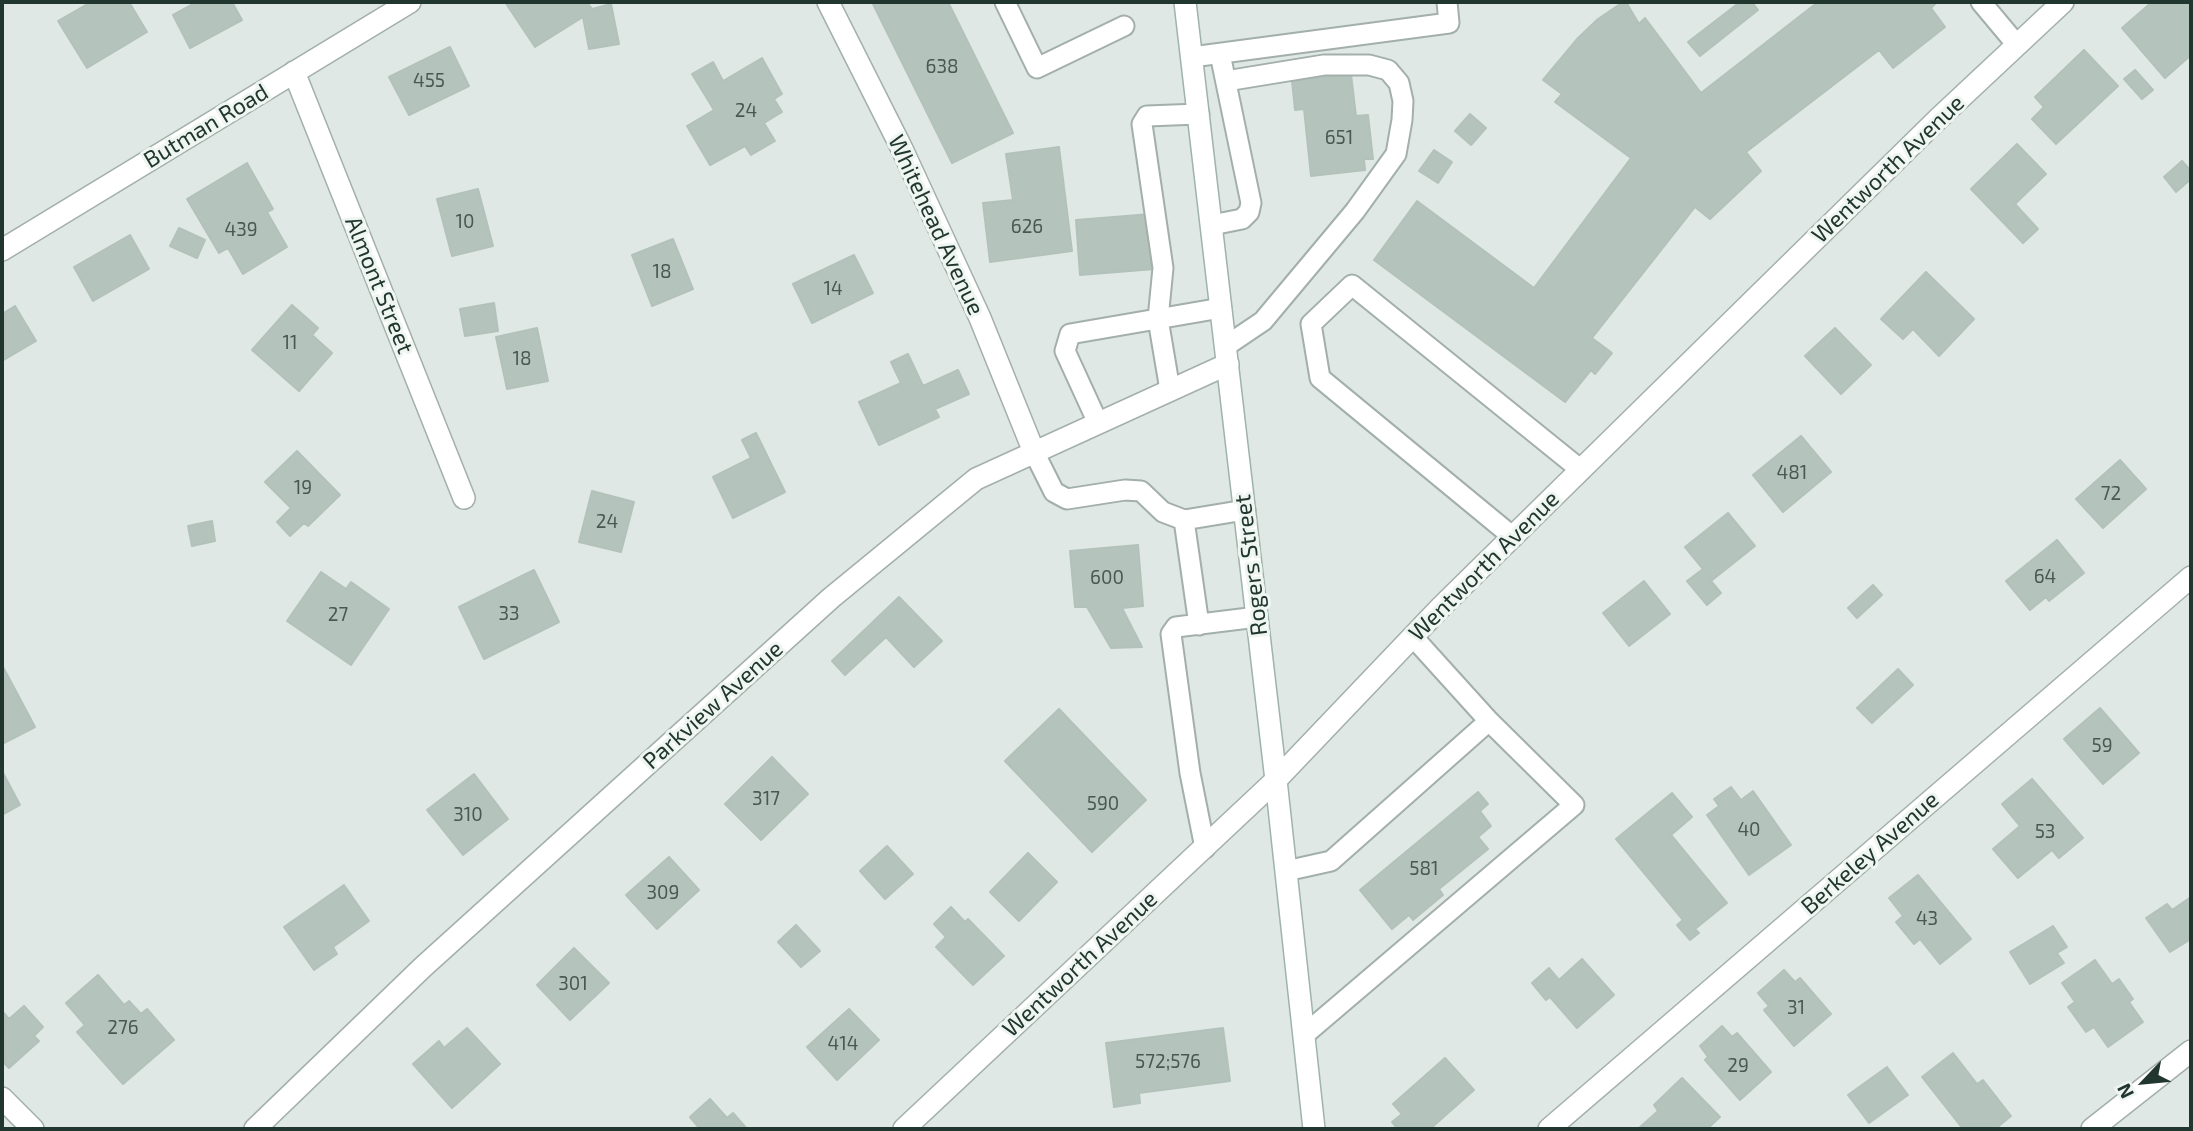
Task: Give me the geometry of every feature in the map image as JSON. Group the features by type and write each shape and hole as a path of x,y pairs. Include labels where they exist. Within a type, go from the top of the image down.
{"street":[{"name":"Butman Road","path":"2,250 410,2"},
{"name":"Whitehead Avenue","path":"828,2 936,221 980,318 1034,452"},
{"name":"Rogers Street","path":"1185,2 1314,1129"},
{"name":"Wentworth Avenue","path":"904,1129 1276,780 1513,537 1938,119 2063,2"},
{"name":"Almont Street","path":"294,72 464,498"},
{"name":"Parkview Avenue","path":"255,1129 423,967 831,598 976,479 1170,390 1227,355"},
{"name":"Berkeley Avenue","path":"1549,1129 2191,576"},
{"path":"2092,1129 2191,1051"},
{"path":"2,1098 33,1129"}],"lane":[{"path":"1005,2 1037,68 1124,26"},
{"path":"1192,57 1449,23 1447,2"},
{"path":"1981,2 2017,45"},
{"path":"1212,225 1242,219 1249,212 1251,203 1220,54"},
{"path":"1226,81 1324,65 1369,65 1388,70 1399,83 1403,101 1396,154 1355,211 1263,321 1227,355"},
{"path":"1170,390 1158,319 1163,268 1142,124 1147,116 1199,114"},
{"path":"1513,537 1320,377 1311,324 1352,285 1581,470"},
{"path":"1098,423 1065,351 1070,334 1221,308"},
{"path":"1034,452 1054,492 1067,499 1141,491 1163,512 1184,520 1245,510"},
{"path":"1184,520 1199,625"},
{"path":"1205,848 1190,773 1171,634 1176,627 1257,617"},
{"path":"1304,1035 1574,805 1489,722 1413,637"},
{"path":"1286,871 1331,861 1489,722"}],"building":[{"path":"91,2 129,2 147,32 87,68 58,21"},
{"path":"197,2 232,2 242,20 190,48 173,15"},
{"path":"505,2 587,2 592,9 611,4 619,44 589,49 583,17 535,47"},
{"path":"872,2 948,2 1013,133 952,163"},
{"path":"1626,2 1639,24 1645,18 1701,93 1818,2 1934,2 1936,3 1931,8 1945,27 1893,68 1879,50 1746,152 1761,171 1710,219 1695,207 1592,338 1612,353 1595,374 1591,370 1565,402 1374,260 1417,201 1534,288 1631,158 1555,102 1562,94 1543,80 1578,38 1598,19"},
{"path":"1740,2 1752,2 1758,10 1700,56 1688,42"},
{"path":"2152,2 2191,2 2191,55 2165,78 2122,28"},
{"path":"450,47 469,86 409,115 389,77"},
{"path":"2084,50 2118,86 2056,144 2032,119 2044,107 2035,97"},
{"path":"762,58 782,94 774,99 782,112 764,123 775,141 751,155 745,146 710,165 687,126 714,110 692,74 713,62 723,81"},
{"path":"2135,70 2153,90 2142,99 2124,79"},
{"path":"1351,74 1356,116 1368,115 1373,159 1364,159 1365,170 1311,176 1304,109 1295,110 1292,81"},
{"path":"1470,114 1486,128 1471,145 1455,131"},
{"path":"2017,144 2046,174 2015,204 2038,229 2023,243 1971,189"},
{"path":"1059,147 1072,251 990,262 983,203 1013,200 1006,154"},
{"path":"1434,150 1452,162 1438,183 1419,171"},
{"path":"2182,161 2191,171 2191,179 2176,192 2164,177"},
{"path":"247,163 273,209 267,212 287,247 243,274 228,248 219,253 187,199"},
{"path":"478,189 493,246 452,256 437,199"},
{"path":"1151,214 1155,269 1080,275 1076,220"},
{"path":"179,228 205,240 197,258 170,246"},
{"path":"130,235 149,269 93,301 74,267"},
{"path":"673,239 693,289 652,306 632,255"},
{"path":"854,255 873,293 812,323 793,284"},
{"path":"1926,272 1974,319 1939,356 1913,329 1903,339 1881,319"},
{"path":"494,303 498,331 465,336 460,309"},
{"path":"292,305 318,328 312,335 332,353 299,391 252,350"},
{"path":"15,306 36,341 2,361 2,314"},
{"path":"537,328 548,381 507,389 496,337"},
{"path":"1835,328 1871,365 1841,394 1805,356"},
{"path":"908,354 923,386 958,370 969,394 935,409 939,417 879,445 859,402 901,383 891,362"},
{"path":"756,433 785,492 733,518 713,477 751,458 742,440"},
{"path":"1801,436 1831,472 1783,512 1753,475"},
{"path":"297,451 340,495 308,526 304,523 290,536 277,522 291,508 265,482"},
{"path":"2120,460 2146,489 2103,528 2076,499"},
{"path":"592,491 634,502 621,552 579,542"},
{"path":"1728,513 1755,546 1711,581 1721,593 1707,605 1687,581 1703,569 1685,547"},
{"path":"212,521 215,541 192,546 188,526"},
{"path":"2057,540 2084,573 2049,601 2046,597 2030,610 2006,581"},
{"path":"1138,545 1143,606 1122,608 1142,647 1111,648 1087,607 1075,607 1070,551"},
{"path":"534,570 559,622 484,659 459,607"},
{"path":"321,572 346,589 351,582 389,609 351,665 287,621"},
{"path":"1644,581 1670,614 1629,646 1603,613"},
{"path":"1873,585 1882,595 1857,618 1848,608"},
{"path":"899,597 942,641 914,667 886,637 845,675 832,661"},
{"path":"2,665 35,727 2,744"},
{"path":"1898,669 1913,685 1872,723 1857,708"},
{"path":"2100,708 2139,753 2103,784 2064,739"},
{"path":"1059,709 1146,800 1092,852 1005,761"},
{"path":"772,757 808,794 761,840 725,804"},
{"path":"2,771 20,805 2,815"},
{"path":"474,774 508,819 463,855 427,810"},
{"path":"2032,779 2083,838 2059,858 2052,850 2018,878 1993,849 2020,826 2002,804"},
{"path":"1731,787 1741,800 1753,791 1791,845 1749,875 1707,815 1719,806 1714,799"},
{"path":"1478,792 1488,804 1480,811 1491,826 1478,837 1488,849 1439,889 1443,895 1413,920 1409,915 1392,929 1360,890"},
{"path":"1672,793 1692,817 1671,835 1727,903 1695,929 1699,933 1690,940 1677,925 1683,920 1616,839"},
{"path":"887,846 913,874 885,899 860,871"},
{"path":"1028,853 1057,882 1019,921 990,892"},
{"path":"669,857 699,890 657,929 626,895"},
{"path":"1918,875 1971,939 1940,964 1920,939 1914,944 1896,922 1903,916 1889,898"},
{"path":"344,885 369,921 333,947 337,954 314,970 284,927"},
{"path":"2191,897 2191,939 2170,952 2146,918 2167,904 2172,910"},
{"path":"951,907 965,922 968,919 1004,956 973,985 936,947 946,937 934,924"},
{"path":"796,925 820,951 801,967 778,942"},
{"path":"2053,926 2067,947 2057,953 2064,963 2030,984 2010,952"},
{"path":"574,948 609,983 570,1020 537,985"},
{"path":"1582,959 1614,995 1577,1028 1550,997 1546,1000 1532,983 1549,968 1559,980"},
{"path":"2095,960 2112,984 2119,979 2133,999 2129,1002 2143,1022 2108,1047 2094,1027 2086,1032 2068,1007 2075,1002 2062,983"},
{"path":"1784,970 1795,982 1800,978 1831,1014 1794,1046 1764,1010 1769,1006 1758,993"},
{"path":"98,975 124,1005 129,1001 141,1014 147,1009 174,1040 123,1084 77,1032 85,1025 66,1003"},
{"path":"24,1006 43,1027 34,1036 39,1041 9,1068 2,1061 2,1011 9,1019"},
{"path":"849,1009 879,1040 837,1080 807,1047"},
{"path":"1722,1026 1732,1037 1737,1033 1771,1072 1740,1100 1705,1060 1708,1057 1700,1046"},
{"path":"467,1028 500,1064 452,1108 413,1064 439,1041 444,1048"},
{"path":"1223,1028 1230,1081 1139,1093 1140,1103 1114,1107 1106,1043"},
{"path":"1953,1053 1977,1084 1983,1080 2011,1116 1995,1129 1963,1129 1922,1077"},
{"path":"1445,1058 1474,1090 1430,1129 1398,1129 1392,1122 1402,1114 1393,1104"},
{"path":"1887,1067 1908,1095 1869,1123 1848,1095"},
{"path":"1682,1078 1720,1117 1707,1129 1638,1129 1658,1111 1654,1105"},
{"path":"710,1099 727,1118 733,1113 747,1129 700,1129 690,1117"}]}
